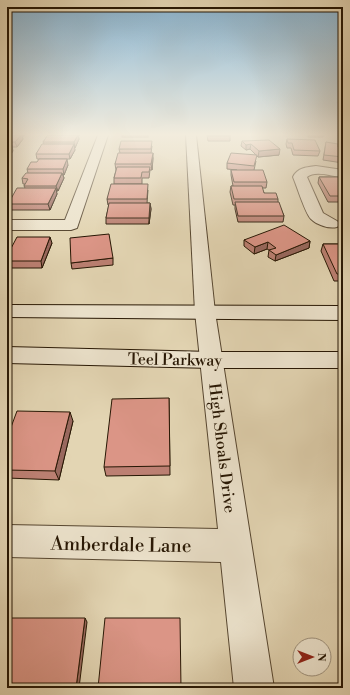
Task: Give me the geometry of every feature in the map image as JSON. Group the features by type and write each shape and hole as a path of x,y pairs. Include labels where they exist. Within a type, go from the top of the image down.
{"street":[{"path":"7,225 71,225 91,167"},
{"name":"High Shoals Drive","path":"194,167 205,312 254,688"},
{"path":"332,224 317,216 300,177 305,171 316,170 343,174"},
{"path":"7,311 343,313"},
{"name":"Teel Parkway","path":"7,355 212,360 343,360"},
{"name":"Amberdale Lane","path":"7,541 236,546"}],"building":[{"path":"28,167 64,167 63,169 27,169"},
{"path":"117,167 150,167 149,172 142,172 141,178 114,178"},
{"path":"231,170 263,170 267,182 234,182"},
{"path":"26,173 62,173 56,186 24,186 28,179 22,178"},
{"path":"319,177 343,177 343,196 330,196"},
{"path":"111,184 148,184 147,199 107,199"},
{"path":"231,186 262,186 264,193 276,193 278,199 234,199"},
{"path":"17,188 56,188 48,204 8,204"},
{"path":"235,202 279,202 284,216 238,216"},
{"path":"109,203 150,203 149,218 106,218"},
{"path":"284,225 310,241 276,255 269,250 276,248 268,242 255,247 244,240"},
{"path":"109,234 113,258 71,263 70,238"},
{"path":"17,237 50,237 41,261 7,261 7,256"},
{"path":"323,244 343,244 343,274 337,274"},
{"path":"169,398 170,466 104,467 112,399"},
{"path":"17,411 70,412 55,471 7,470 7,438"},
{"path":"10,618 85,618 76,688 7,688 7,632"},
{"path":"105,618 180,618 181,688 98,688"}]}
